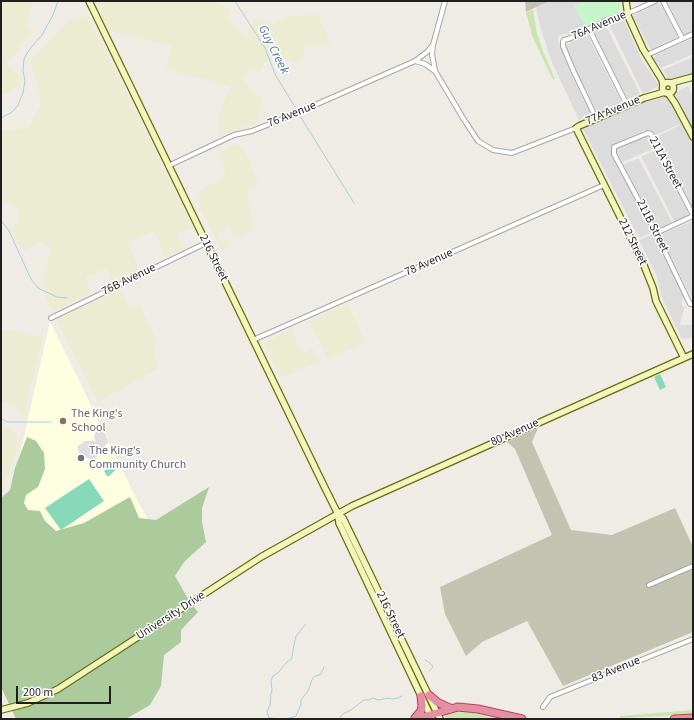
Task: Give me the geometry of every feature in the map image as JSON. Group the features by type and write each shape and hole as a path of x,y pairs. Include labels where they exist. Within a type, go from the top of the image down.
{"highway":[{"path":"429,695 437,702 450,708"},
{"path":"414,719 421,711 421,696"},
{"path":"414,719 435,716 450,708 458,707 470,708 522,719"},
{"path":"674,719 693,718"}],"main road":[{"name":"216 Street","path":"88,1 338,514 339,523 421,696 435,716"},
{"path":"626,1 627,13 647,55 668,88 693,137"},
{"name":"77A Avenue","path":"576,128 626,105 651,95 654,96 693,77"},
{"name":"212 Street","path":"576,128 643,263 653,288 656,301 684,358"},
{"name":"80 Avenue","path":"338,514 554,415 693,354"},
{"name":"216 Street","path":"338,514 343,518 429,695 435,716"},
{"name":"University Drive","path":"1,710 34,700 66,684 261,557 338,514"}],"street":[{"path":"445,1 433,45 432,54 435,71 462,118 478,141 493,150 512,153 576,128"},
{"name":"76A Avenue","path":"596,118 567,57 563,46 564,40 605,21 641,8 655,1"},
{"path":"663,1 682,38"},
{"path":"588,29 626,105"},
{"path":"647,55 693,34"},
{"name":"76 Avenue","path":"168,166 234,135 252,131 290,116 415,61 427,52 433,45"},
{"path":"415,61 425,64 435,71"},
{"name":"211B Street","path":"648,133 618,145 614,148 614,154 656,233 691,304"},
{"name":"211A Street","path":"648,133 651,134 693,216"},
{"name":"78 Avenue","path":"253,340 604,185"},
{"path":"656,233 693,216"},
{"name":"76B Avenue","path":"52,318 206,243"},
{"path":"649,585 693,566"},
{"name":"83 Avenue","path":"543,707 550,697 693,639"}],"shaded area":[{"path":"1,1 33,1 27,25 34,30 6,64 19,76 20,84 1,96"},
{"path":"95,1 218,1 232,12 227,18 246,37 254,20 274,24 286,16 318,15 331,45 307,46 297,64 277,55 264,64 260,73 249,69 243,78 254,93 262,97 258,122 220,136 218,117 231,86 166,69 172,46 109,31"},
{"path":"525,1 549,1 526,12"},
{"path":"549,1 587,1 575,6 586,27 570,35 562,34 559,36 558,40 570,72 590,113 590,115 579,120 550,58 539,22 536,7"},
{"path":"667,1 693,1 693,32 686,34 683,33"},
{"path":"658,3 662,4 677,37 650,49 633,16"},
{"path":"88,16 192,227 177,233 182,249 165,257 154,231 128,242 139,270 112,283 106,269 85,277 92,293 54,311 46,300 43,282 51,248 40,242 23,251 11,227 19,222 17,208 1,199 1,131 28,128 40,104 37,84 30,62 69,20"},
{"path":"622,18 642,60 659,85 643,94 609,24"},
{"path":"604,25 606,26 640,94 629,99 627,98 593,32"},
{"path":"585,35 588,36 621,101 621,103 598,113 566,47 567,44"},
{"path":"693,38 693,54 661,68 653,58 655,55"},
{"path":"693,57 693,73 672,81 669,80 663,70"},
{"path":"688,86 693,96 693,130 675,93"},
{"path":"661,95 666,95 669,98 682,123 656,135 651,131 645,130 614,144 611,149 612,154 652,232 639,238 583,129"},
{"path":"682,124 693,146 693,210 656,137"},
{"path":"648,136 655,148 623,162 622,161 617,149"},
{"path":"238,144 245,152 258,182 247,194 253,223 251,230 244,236 235,236 229,224 218,234 220,240 231,243 223,252 199,207 198,191 208,187 226,174 219,151"},
{"path":"656,151 688,213 687,216 676,221 674,221 642,158 642,156"},
{"path":"639,159 672,222 660,228 656,227 624,165"},
{"path":"693,221 693,300 661,237 662,234"},
{"path":"653,234 684,296 681,303 684,308 680,324 693,325 693,338 682,339 662,298 657,277 639,240"},
{"path":"119,288 130,308 139,304 154,335 156,342 154,355 159,368 98,402 56,319"},
{"path":"348,303 366,343 327,359 310,321"},
{"name":"The King's School","path":"50,321 137,500 149,521 1,539"},
{"path":"1,329 43,337 26,403 27,416 23,416 15,405 5,402 1,404"},
{"path":"291,329 302,354 313,349 319,362 280,378 264,343"},
{"path":"99,421 109,443 106,444 98,456 93,460 80,455 77,447 85,441 96,441 94,437"},
{"path":"1,424 17,433 16,454 1,491"},
{"path":"538,428 532,442 571,530 612,535 675,508 693,547 693,632 563,686 527,621 482,642 466,656 445,614 440,587 552,535 515,449 507,442"}],"green space":[{"path":"587,1 620,1 620,13 586,27 575,6"},
{"path":"533,10 537,33 555,79 553,80 532,36 526,12"},
{"path":"660,374 666,387 660,390 654,377"},
{"path":"27,437 36,441 44,453 45,469 38,487 26,495 24,503 28,510 40,511 45,521 56,531 84,523 130,497 139,518 156,520 209,487 202,508 202,522 206,542 184,562 175,576 191,604 198,612 181,630 181,642 164,655 161,686 150,705 126,719 16,719 1,687 1,498 10,490 15,468"},
{"path":"117,462 119,467 107,476 104,471"},
{"path":"89,479 104,501 61,530 45,508"},
{"path":"693,710 693,713 620,718 620,716"},
{"path":"467,711 496,719 446,719 445,713"}],"waterway":[{"name":"Guy Creek","path":"1,118 12,112 18,105 23,93 25,81 23,70 24,59 29,50 42,35 53,15 58,1"},
{"name":"Guy Creek","path":"235,1 265,48 276,76 295,107"},
{"name":"Guy Creek","path":"300,116 354,203"},
{"path":"1,220 9,231 31,279 38,288 57,297 67,298"},
{"path":"1,418 7,422 51,422"},
{"path":"267,719 269,718 267,712 270,705 272,690 271,680 273,676 279,672 292,658 296,636 306,624"},
{"path":"425,660 433,667 429,671"},
{"path":"269,718 286,719 296,716 301,700 308,691 312,680 314,677 321,674 324,667"},
{"path":"339,719 343,714 364,700 373,698 378,700 389,698 392,699 402,696"}],"place":[{"name":"The King's School","path":"63,421"},
{"name":"The King's Community Church","path":"81,458"}]}
